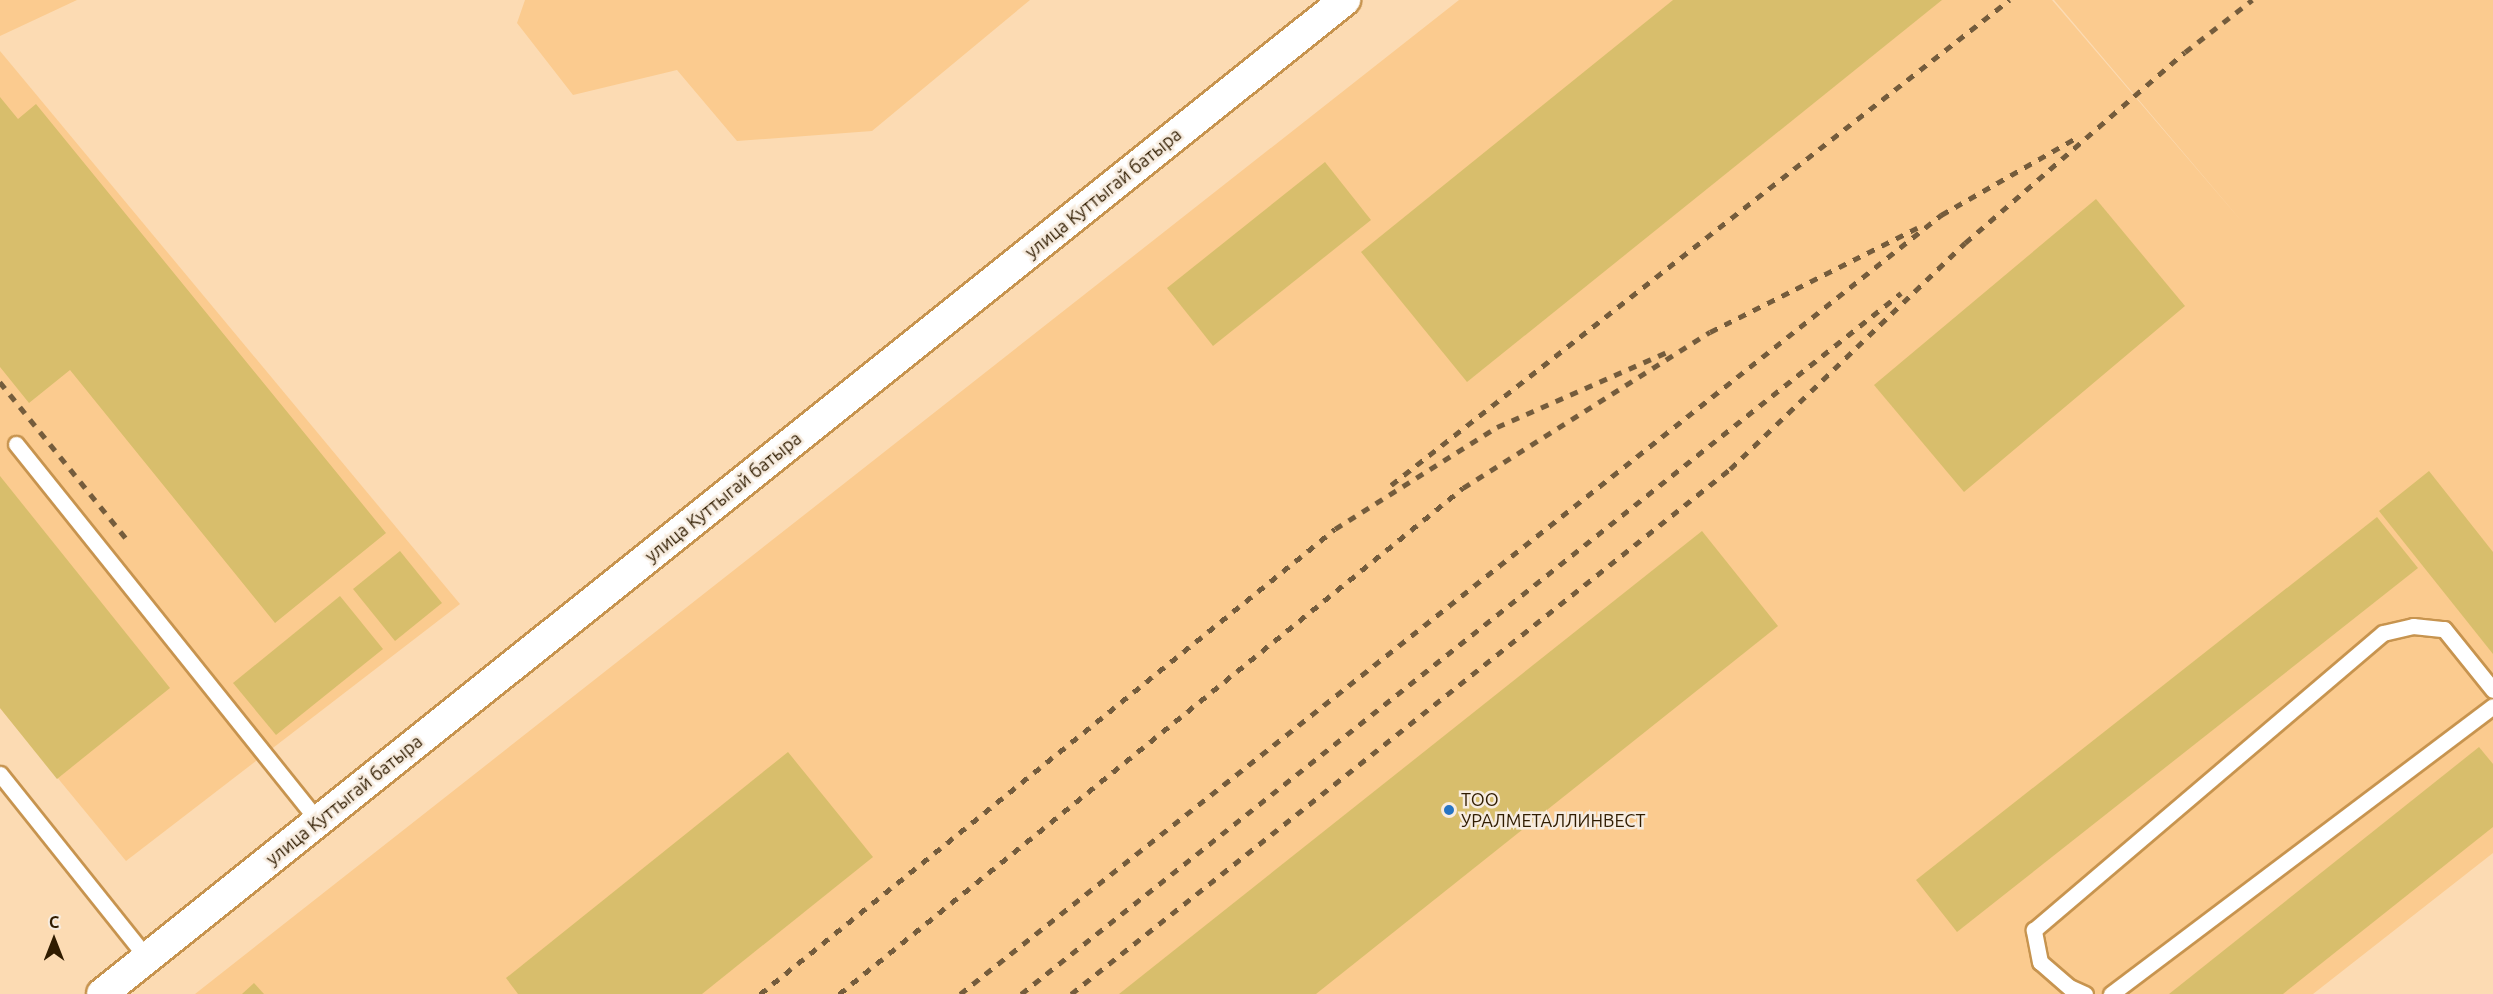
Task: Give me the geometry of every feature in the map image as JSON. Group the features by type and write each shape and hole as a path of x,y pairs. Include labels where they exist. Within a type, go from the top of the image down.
{"street":[{"name":"улица Куттыгай батыра","path":"102,994 1345,0"}],"lane":[{"path":"16,444 318,820"},
{"path":"2085,994 2069,987 2040,962 2034,930 2383,633 2413,626 2444,629 2493,690"},
{"path":"2111,994 2493,706"},
{"path":"0,774 147,958"}],"shaded area":[{"path":"0,0 77,0 0,36"},
{"path":"525,0 1030,0 872,131 737,141 677,70 573,95 517,23"},
{"path":"1459,0 2052,0 2244,224 2054,0 2493,0 2493,853 2313,994 195,994"},
{"path":"0,51 460,604 126,861 0,708"}],"building":[{"path":"1673,0 1942,0 1467,382 1361,252"},
{"path":"0,97 18,119 36,104 386,533 275,623 70,370 29,403 0,367"},
{"path":"1325,162 1371,220 1213,346 1167,288"},
{"path":"2096,199 2185,306 1964,492 1874,385"},
{"path":"2429,471 2493,552 2493,654 2379,511"},
{"path":"0,476 170,688 57,779 0,708"},
{"path":"2377,517 2418,568 1957,932 1916,880"},
{"name":"ТОО УРАЛМЕТАЛЛИНВЕСТ","path":"1702,531 1778,626 1316,994 1119,994"},
{"path":"400,551 442,603 395,641 353,589"},
{"path":"340,596 383,649 276,735 233,683"},
{"path":"2479,747 2493,764 2493,827 2283,994 2169,994"},
{"path":"788,752 873,857 702,994 518,994 506,978"},
{"path":"254,983 264,994 242,994"}],"railway":[{"path":"1391,485 2009,0"},
{"path":"1071,994 1730,469 1965,243 2185,52 2252,0"},
{"path":"960,994 1941,215 2078,137"},
{"path":"839,994 1463,488 1710,332 1917,228"},
{"path":"1021,994 1901,293"},
{"path":"760,994 1335,529 1497,427 1669,351"},
{"path":"0,382 126,538"}],"place":[{"name":"ТОО УРАЛМЕТАЛЛИНВЕСТ","path":"1449,810"}]}
